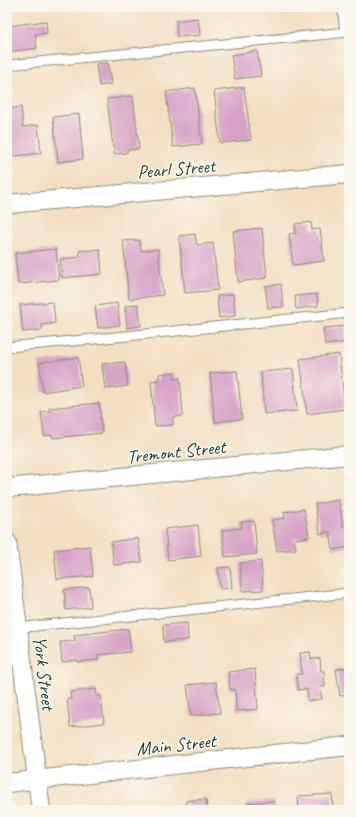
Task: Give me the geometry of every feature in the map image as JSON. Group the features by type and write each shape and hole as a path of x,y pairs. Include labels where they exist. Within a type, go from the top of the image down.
{"street":[{"path":"346,7 349,28"},
{"name":"Pearl Street","path":"7,204 349,174"},
{"name":"Tremont Street","path":"7,488 349,455"},
{"name":"York Street","path":"7,542 13,628 38,780 41,810"},
{"name":"Main Street","path":"7,783 349,746"}],"lane":[{"path":"7,65 349,32"},
{"path":"7,347 349,313"},
{"path":"13,628 349,593"}],"building":[{"path":"262,7 284,7 284,8 263,11"},
{"path":"198,18 200,35 177,37 176,21"},
{"path":"46,21 47,33 35,34 37,48 7,52 7,26"},
{"path":"257,51 261,76 235,79 231,55"},
{"path":"108,63 111,84 99,86 96,64"},
{"path":"244,87 251,140 220,143 214,91"},
{"path":"195,88 202,144 173,147 166,92"},
{"path":"133,96 139,149 127,150 127,153 114,154 107,99"},
{"path":"21,107 23,127 38,125 41,153 7,157 7,109"},
{"path":"79,114 83,159 58,162 53,117"},
{"path":"311,222 312,230 320,229 324,261 293,265 289,234 296,233 295,224"},
{"path":"262,228 267,278 238,282 233,231"},
{"path":"195,234 197,245 213,243 218,290 185,293 179,236"},
{"path":"139,240 141,251 158,249 163,295 129,299 123,241"},
{"path":"56,249 59,280 18,284 15,253"},
{"path":"100,249 102,274 62,278 60,259 80,257 79,251"},
{"path":"281,284 283,307 268,308 265,286"},
{"path":"233,294 235,316 219,318 217,296"},
{"path":"317,294 318,306 296,309 295,296"},
{"path":"53,302 55,323 42,325 42,330 23,332 20,305"},
{"path":"117,303 120,325 98,328 95,306"},
{"path":"138,304 141,326 127,328 125,306"},
{"path":"345,326 347,342 325,345 323,328"},
{"path":"339,354 345,409 307,414 300,359"},
{"path":"78,357 82,386 43,392 39,363"},
{"path":"125,362 128,386 105,389 102,364"},
{"path":"293,369 297,411 264,414 261,372"},
{"path":"237,371 242,419 215,422 210,373"},
{"path":"174,372 175,379 180,378 183,416 173,417 173,425 155,426 151,381 159,380 159,374"},
{"path":"99,403 102,433 53,438 52,435 44,436 41,412 50,411 49,408"},
{"path":"339,500 343,526 349,525 349,547 333,550 330,532 320,534 315,504"},
{"path":"304,509 309,537 294,539 296,549 277,551 272,520 285,518 284,512"},
{"path":"254,521 257,554 225,557 222,530 242,528 241,522"},
{"path":"198,525 201,556 168,560 165,529"},
{"path":"138,538 142,562 114,565 111,542"},
{"path":"90,546 93,576 57,579 54,550"},
{"path":"261,561 263,590 242,591 240,563"},
{"path":"230,567 232,588 220,589 218,568"},
{"path":"89,587 91,607 66,610 64,590"},
{"path":"187,623 188,640 164,642 163,625"},
{"path":"128,629 131,652 97,655 98,660 62,662 60,642 75,641 74,635"},
{"path":"310,652 311,659 320,658 321,671 324,671 325,687 320,687 322,699 308,701 307,689 298,690 296,674 302,674 300,653"},
{"path":"349,668 349,695 340,696 336,669"},
{"path":"255,669 258,709 236,711 235,689 230,690 228,672"},
{"path":"216,682 220,713 191,716 187,685"},
{"path":"96,689 97,696 101,696 104,723 70,727 67,699 71,699 70,692"},
{"path":"332,794 333,810 299,810 298,796"},
{"path":"206,799 207,810 181,810 186,808 186,801"},
{"path":"274,801 274,810 248,810 247,803"}]}
